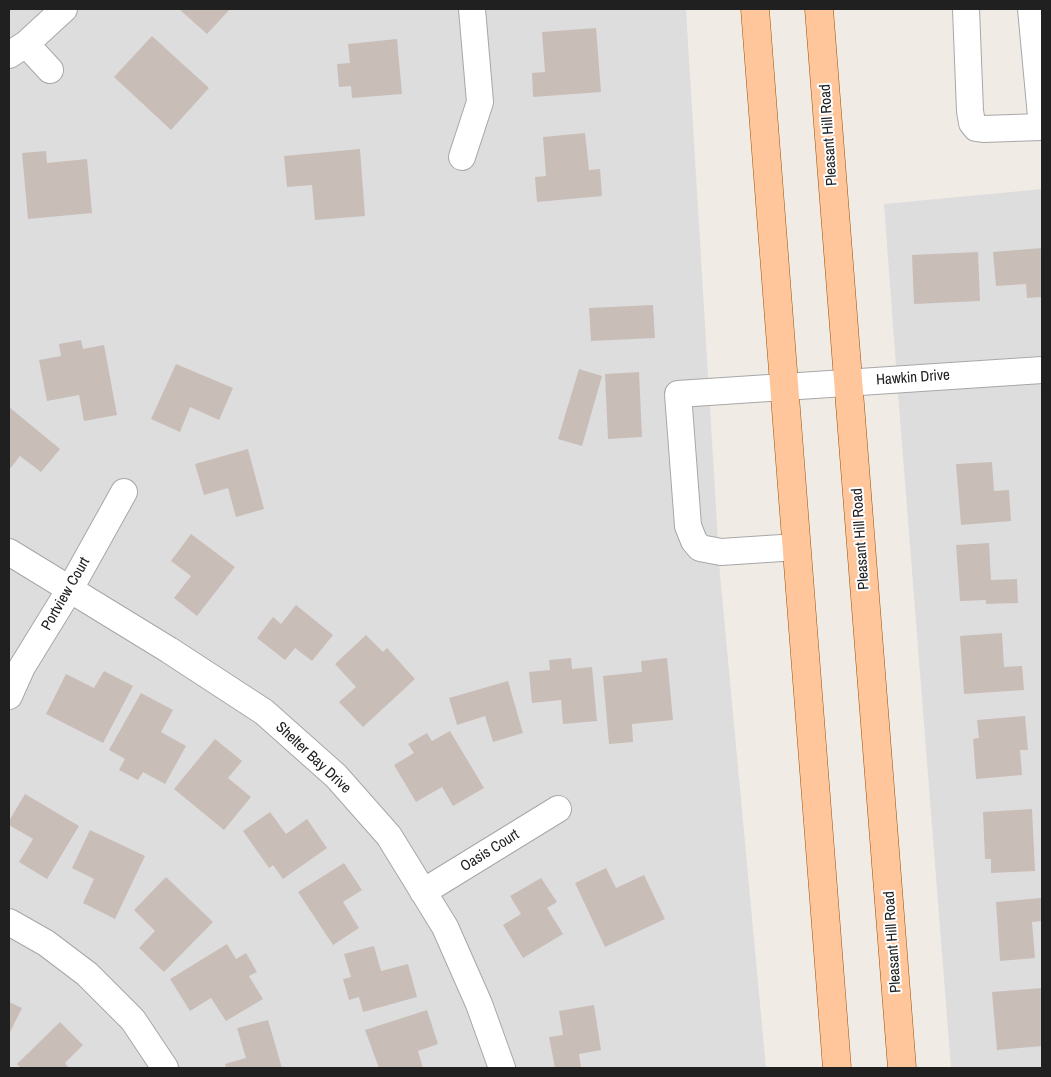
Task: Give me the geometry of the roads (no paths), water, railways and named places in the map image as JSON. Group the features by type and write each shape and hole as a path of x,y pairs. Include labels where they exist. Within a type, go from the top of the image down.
{"main road":[{"path":"755,9 838,1068"},
{"name":"Pleasant Hill Road","path":"819,9 902,1068"}],"street":[{"path":"50,70 17,50 64,9"},
{"path":"462,157 480,102 472,9"},
{"path":"966,9 970,111 972,123 976,128 983,129 1042,127 1031,9"},
{"name":"Hawkin Drive","path":"797,547 720,552 700,548 694,541 688,526 678,394 1042,370"},
{"name":"Portview Court","path":"9,696 22,667 70,589 124,492"},
{"name":"Shelter Bay Drive","path":"9,552 264,712 336,776 389,836 445,927 479,1004 502,1068"},
{"name":"Oasis Court","path":"423,892 558,809"},
{"path":"9,922 46,943 87,974 132,1020 165,1068"}]}
